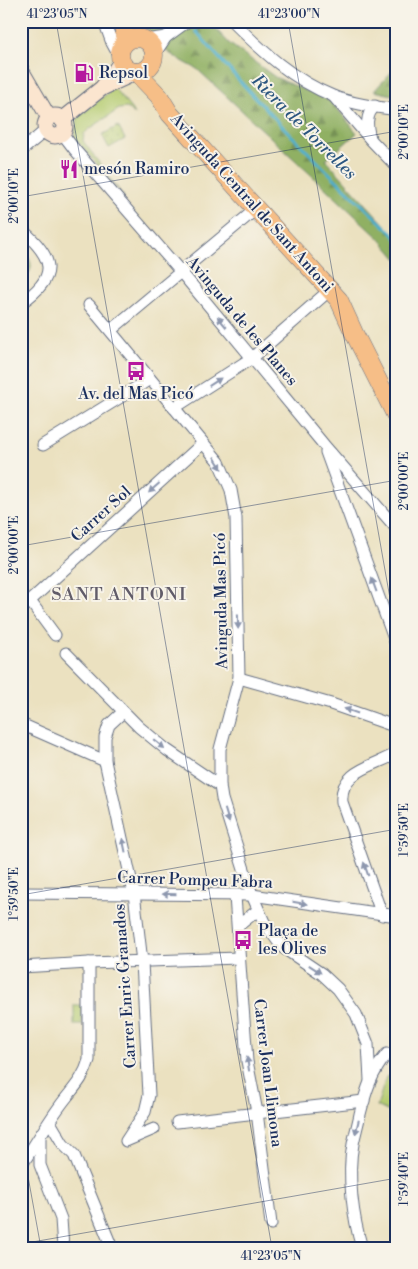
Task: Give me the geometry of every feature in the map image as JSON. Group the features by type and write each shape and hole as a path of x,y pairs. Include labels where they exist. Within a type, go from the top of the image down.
{"main road":[{"path":"123,21 136,56"},
{"path":"131,21 136,56"},
{"name":"Avinguda Central de Sant Antoni","path":"136,56 170,114 339,300 397,418"}],"street":[{"path":"104,21 112,43 136,56"},
{"path":"21,152 102,88 136,56 188,21"},
{"path":"232,21 289,73 334,97 397,110"},
{"path":"136,56 166,37"},
{"path":"21,70 55,125"},
{"path":"334,97 397,167"},
{"path":"371,140 367,124 371,110 375,106"},
{"name":"Avinguda de les Planes","path":"55,125 397,530"},
{"path":"111,330 256,209"},
{"path":"21,229 36,242 47,259 49,274 44,284 21,304"},
{"path":"174,408 252,358 331,289"},
{"name":"Avinguda Mas Picó","path":"89,305 219,462 231,490 236,518 239,678 220,749 220,786 222,800 258,910 282,947 322,974 338,989 356,1014 368,1044 373,1050 392,1052"},
{"path":"43,445 150,380"},
{"name":"Carrer Sol","path":"26,605 203,444"},
{"path":"324,445 397,648"},
{"path":"26,605 55,635"},
{"path":"66,653 123,712 167,750 220,786"},
{"path":"239,678 331,704 397,727"},
{"name":"Carrer Enric Granados","path":"123,712 109,725 105,738 105,761 134,893 142,962 149,1095 145,1112 126,1141 154,1130"},
{"path":"21,724 105,761"},
{"path":"382,915 342,802 341,792 346,782 354,774 397,753"},
{"name":"Carrer Pompeu Fabra","path":"21,893 252,895 397,916"},
{"name":"Carrer Joan Llimona","path":"235,896 247,1061 257,1112 271,1224"},
{"path":"238,926 258,910"},
{"path":"21,967 88,962 239,958"},
{"path":"40,1166 24,1161 61,1105 83,1078 89,1060 88,962"},
{"name":"Avinguda Mas Picó","path":"368,1044 370,1080"},
{"name":"Avinguda Mas Picó","path":"362,1248 351,1193 352,1145 370,1080 376,1068 392,1052"},
{"path":"177,1122 364,1102"},
{"path":"50,1122 63,1144 74,1155 112,1248"},
{"path":"40,1137 63,1144"},
{"path":"40,1137 40,1166 61,1219 63,1248"}],"green space":[{"path":"144,21 208,21 230,44 275,77 332,102 357,133 326,160 397,238 397,259 379,238 197,69 158,44 147,30"},
{"path":"397,66 397,96 374,91"},
{"path":"114,88 136,115 127,108 119,109 88,130 84,134 83,141 124,197 74,137 78,117"},
{"path":"118,126 125,139 109,148 102,135"},
{"path":"21,249 30,262 31,269 26,278 21,282"},
{"path":"74,1005 82,1005 82,1025 74,1025"},
{"path":"397,1071 397,1116 377,1106 386,1077"}],"waterway":[{"name":"Riera de Torrelles","path":"196,31 266,110 397,240"}],"place":[{"name":"Repsol","path":"84,73"},
{"name":"mesón Ramiro","path":"69,169"},
{"name":"Av. del Mas Picó","path":"136,371"},
{"name":"Plaça de les Olives","path":"243,940"}],"district":[{"name":"SANT ANTONI","path":"119,594"}]}
